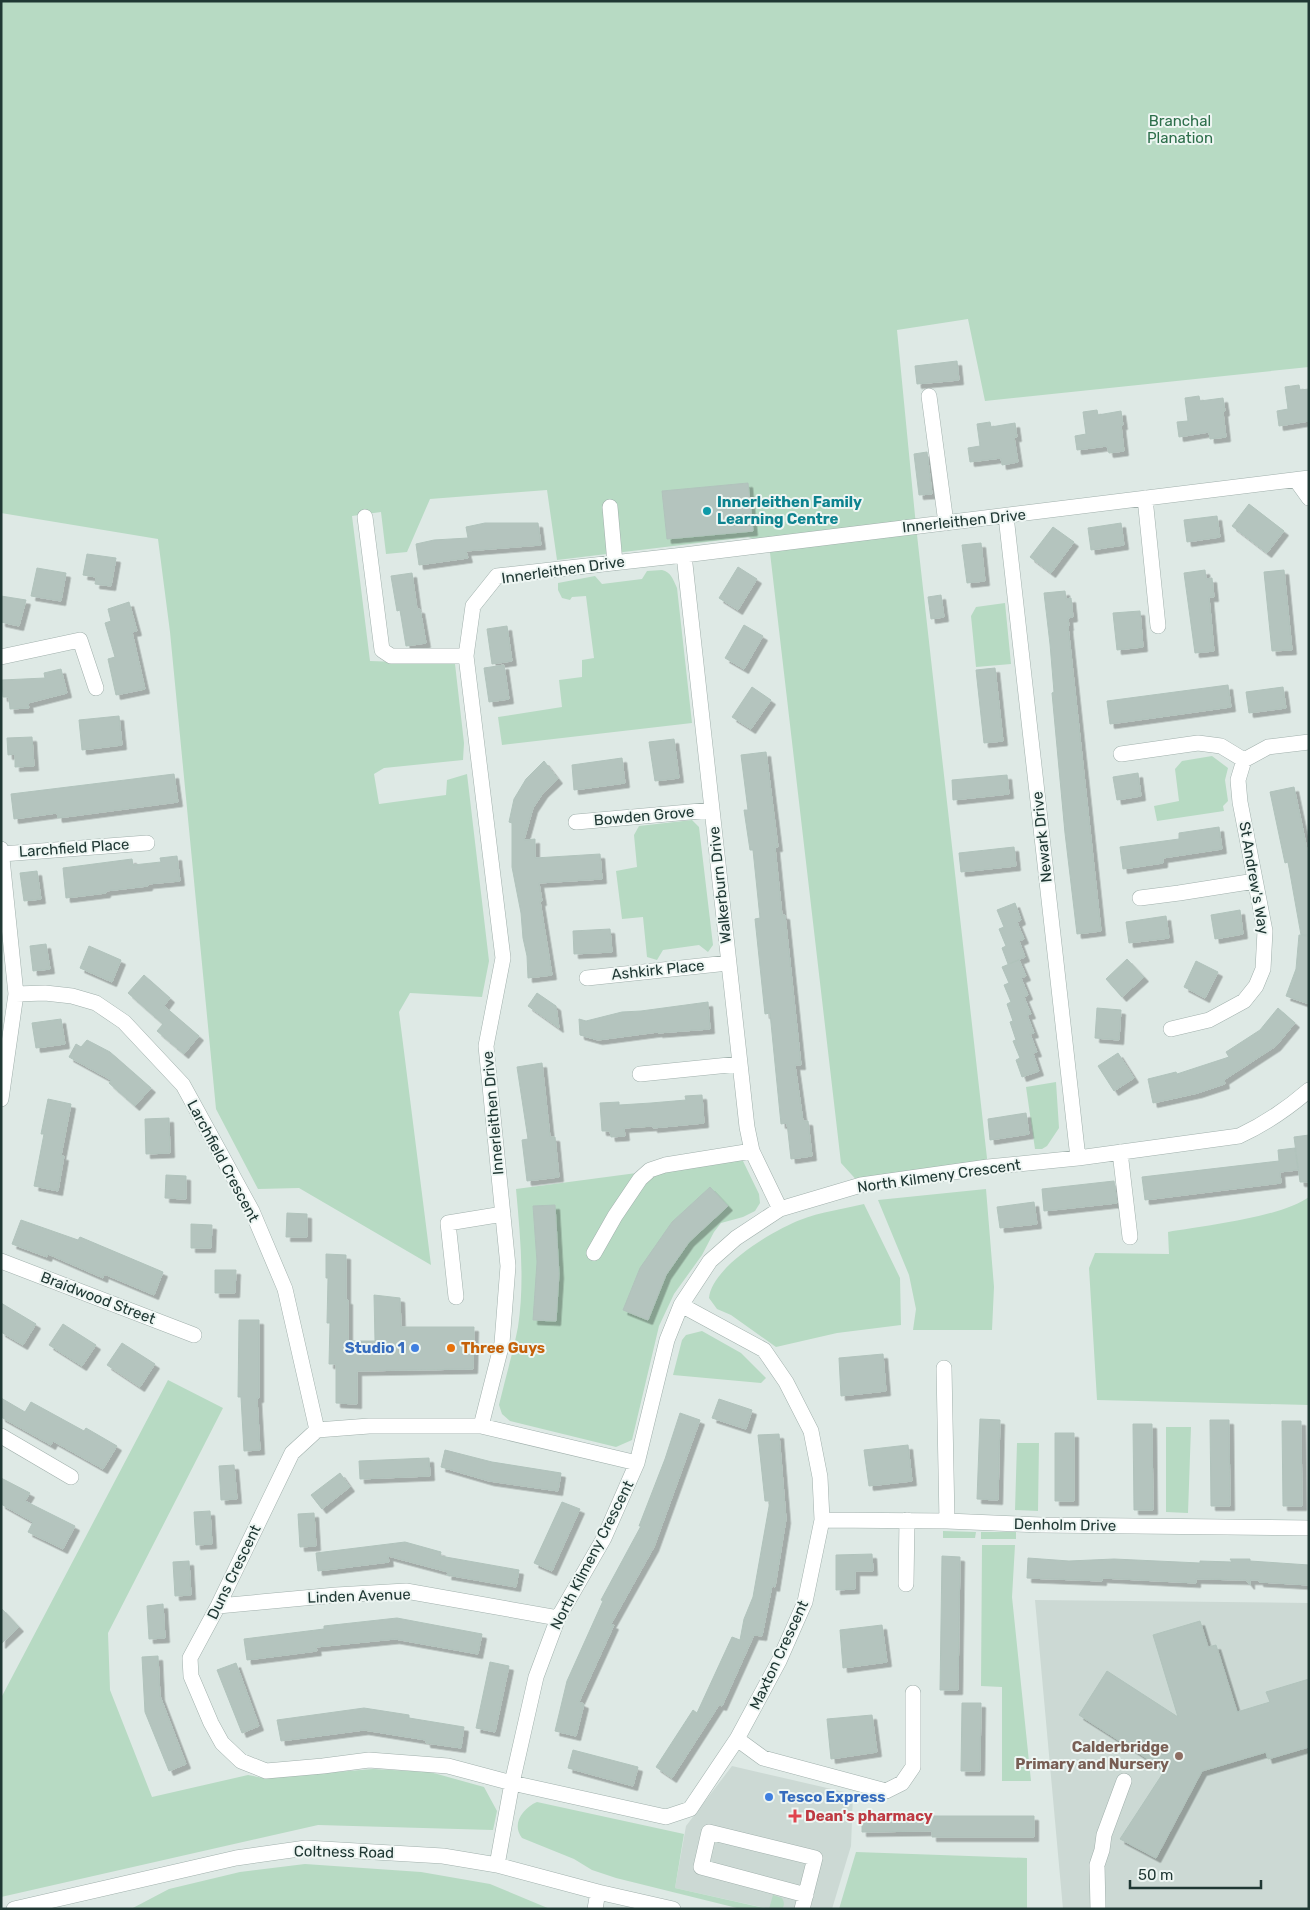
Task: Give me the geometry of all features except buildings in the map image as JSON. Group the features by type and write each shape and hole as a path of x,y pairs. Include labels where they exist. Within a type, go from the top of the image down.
{"street":[{"path":"929,396 946,523"},
{"path":"1302,479 1309,498"},
{"name":"Innerleithen Drive","path":"480,1426 502,1343 508,1266 486,1046 504,958 466,656 473,606 497,576 684,555 1302,479"},
{"path":"1145,498 1158,626"},
{"path":"610,506 615,563"},
{"name":"Newark Drive","path":"1006,516 1078,1158"},
{"path":"365,517 382,650 391,656 466,656"},
{"name":"Walkerburn Drive","path":"684,555 747,1126 752,1151 780,1209"},
{"path":"1,657 80,640 96,688"},
{"path":"1121,754 1198,743 1220,746 1244,760 1268,747 1309,742"},
{"name":"St Andrew's Way","path":"1171,1029 1209,1020 1227,1012 1244,1001 1256,986 1263,969 1265,931 1240,802 1238,780 1244,760"},
{"name":"Bowden Grove","path":"576,822 712,810"},
{"name":"Larchfield Place","path":"2,854 147,843"},
{"path":"1,849 16,994 1,1099"},
{"path":"1140,898 1179,894 1255,881"},
{"name":"Ashkirk Place","path":"587,978 728,963"},
{"name":"Larchfield Crescent","path":"16,994 45,993 72,996 96,1003 124,1022 182,1085 252,1211 285,1289 317,1430"},
{"path":"640,1074 739,1064"},
{"name":"North Kilmeny Crescent","path":"497,1865 512,1783 536,1677 558,1618 604,1538 637,1463 667,1340 681,1305 710,1261 736,1238 780,1209 861,1185 988,1167 1078,1158 1239,1136 1263,1125 1309,1090"},
{"path":"594,1253 615,1216 640,1179 650,1170 665,1165 752,1151"},
{"path":"1120,1152 1130,1236"},
{"path":"456,1297 448,1222 503,1214"},
{"name":"Braidwood Street","path":"1,1261 194,1335"},
{"name":"Maxton Crescent","path":"512,1783 666,1817 690,1809 737,1739 779,1661 806,1602 822,1520 820,1477 811,1431 786,1382 764,1350 681,1305"},
{"path":"944,1368 947,1521"},
{"path":"317,1430 369,1426 480,1426 637,1463"},
{"name":"Duns Crescent","path":"317,1430 292,1453 218,1606 190,1658 191,1676 211,1723 222,1743 241,1761 266,1771 369,1760 448,1766 512,1783"},
{"path":"1,1436 71,1477"},
{"name":"Denholm Drive","path":"822,1520 907,1520 1026,1525 1309,1528"},
{"path":"906,1584 907,1520"},
{"name":"Linden Avenue","path":"218,1606 336,1595 406,1591 558,1618"},
{"path":"737,1739 762,1758 886,1791 902,1783 913,1767 913,1693"},
{"path":"1098,1909 1097,1865 1104,1835 1124,1781"},
{"path":"709,1832 815,1858 804,1902 701,1867 709,1832"},
{"name":"Coltness Road","path":"14,1909 236,1858 306,1848 443,1856 497,1865 598,1892 673,1909"},
{"path":"595,1909 598,1892"}],"shaded area":[{"name":"Calderbridge Primary and Nursery","path":"1035,1600 1309,1603 1309,1909 1063,1909"},
{"path":"732,1766 853,1794 851,1846 832,1909 770,1909 675,1888 686,1826"}],"green space":[{"name":"Branchal Planation","path":"1,1 1309,1 1309,367 985,401 968,319 897,330 916,526 988,1167 861,1185 841,1163 769,544 748,537 557,560 547,490 430,499 407,552 386,554 381,512 352,516 370,661 455,664 464,743 463,760 384,768 374,774 379,804 446,795 447,780 467,774 489,961 482,997 410,993 399,1012 431,1265 299,1188 258,1189 216,1109 170,632 158,539 1,513"},
{"path":"662,570 670,574 677,588 692,723 502,745 498,717 562,707 559,680 582,677 582,660 594,658 586,596 572,597 570,600 562,598 558,590 558,583 595,576 602,584 642,579 647,571"},
{"path":"1005,603 1011,664 976,667 971,616 976,607"},
{"path":"1212,756 1228,768 1225,780 1228,801 1223,806 1224,811 1157,821 1154,806 1179,801 1175,769 1182,761"},
{"path":"692,820 699,827 713,945 708,952 699,945 663,950 657,960 647,957 643,917 622,919 616,871 637,867 634,835 639,826"},
{"path":"1056,1082 1059,1128 1047,1146 1042,1149 1035,1149 1026,1087"},
{"path":"742,1159 759,1194 760,1203 755,1211 743,1217 721,1223 702,1255 674,1294 659,1326 632,1440 616,1447 510,1421 502,1414 499,1405 514,1346 520,1310 521,1258 516,1189"},
{"path":"986,1189 994,1287 992,1330 913,1330 916,1309 909,1275 878,1200"},
{"path":"1309,1197 1309,1405 1097,1400 1089,1268 1095,1253 1169,1254 1168,1232 1221,1224 1262,1215 1297,1204"},
{"path":"864,1204 900,1278 901,1325 837,1333 776,1347 731,1315 717,1309 709,1298 713,1286 721,1274 745,1252 774,1232 808,1217"},
{"path":"702,1331 741,1353 766,1378 761,1383 673,1375 682,1340 686,1335"},
{"path":"168,1380 223,1408 108,1633 110,1690 152,1797 248,1775 263,1778 373,1769 430,1772 484,1787 497,1811 493,1830 318,1825 1,1897 1,1698"},
{"path":"1166,1427 1191,1427 1188,1513 1166,1512"},
{"path":"1017,1443 1039,1443 1038,1511 1015,1510"},
{"path":"943,1531 976,1532 975,1538 943,1538"},
{"path":"981,1532 1016,1532 1016,1539 981,1539"},
{"path":"982,1545 1015,1545 1012,1597 1031,1781 1002,1781 1002,1687 981,1686"},
{"path":"537,1802 684,1834 675,1888 769,1909 741,1909 616,1878 592,1870 574,1859 522,1838 518,1827 520,1817 527,1808"},
{"path":"856,1852 1027,1858 1027,1909 839,1909"},
{"path":"305,1864 421,1872 490,1884 550,1909 131,1909 169,1889 240,1872"},
{"path":"773,1895 782,1898 784,1906 782,1909 769,1909"}],"place":[{"name":"Innerleithen Family Learning Centre","path":"707,511"},
{"name":"Studio 1","path":"415,1348"},
{"name":"Three Guys","path":"451,1348"},
{"name":"Calderbridge Primary and Nursery","path":"1179,1756"},
{"name":"Tesco Express","path":"769,1797"},
{"name":"Dean's pharmacy","path":"795,1816"}]}
